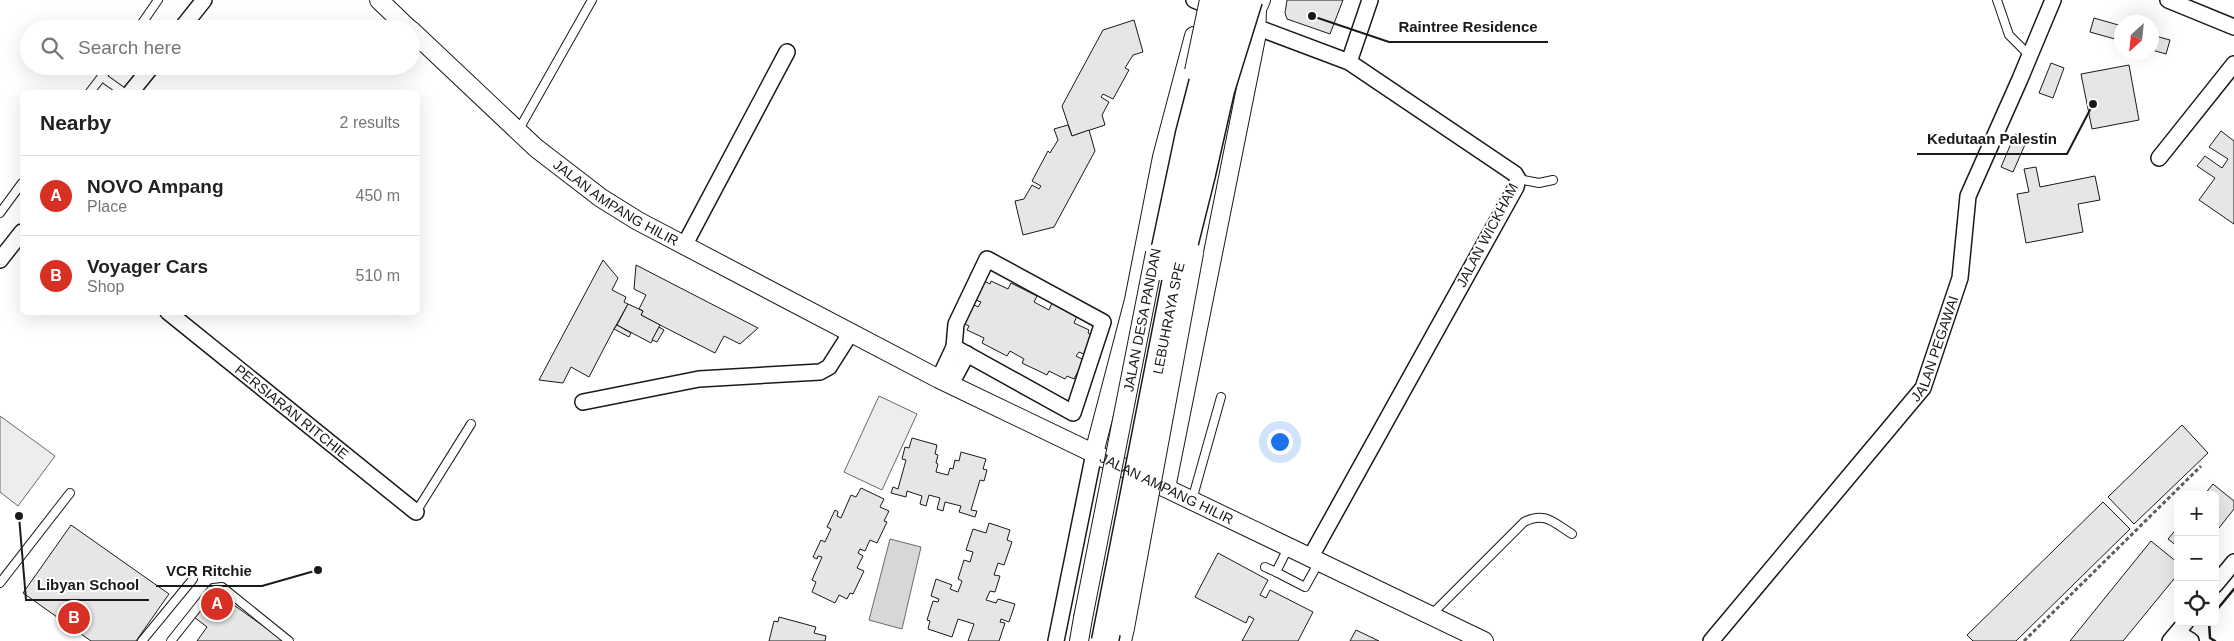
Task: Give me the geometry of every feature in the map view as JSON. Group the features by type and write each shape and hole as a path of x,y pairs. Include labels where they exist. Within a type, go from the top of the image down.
{"highway":[{"name":"LEBUHRAYA SPE","path":"1086,629 1189,134 1208,61 1230,0"},
{"name":"LEBUHRAYA SPE","path":"1117,637 1176,274 1221,90 1256,3"}],"street":[{"path":"188,20 204,0"},
{"name":"JALAN AMPANG HILIR","path":"379,0 400,20"},
{"path":"1349,62 1370,0"},
{"name":"JALAN PEGAWAI","path":"1711,641 1922,388 1960,278 1968,196 2053,0"},
{"path":"2168,0 2234,27"},
{"path":"1056,641 1094,453 1134,300 1162,157 1203,1"},
{"name":"JALAN DESA PANDAN","path":"1079,641 1086,629 1203,1"},
{"path":"1166,488 1256,38 1256,3"},
{"name":"JALAN WICKHAM","path":"1256,27 1349,62 1515,174 1518,179 1516,187 1315,560"},
{"name":"JALAN AMPANG HILIR","path":"420,39 568,175 638,222 945,382 1484,641"},
{"path":"684,246 787,52"},
{"path":"2159,158 2234,64"},
{"path":"132,90 141,75"},
{"path":"0,260 20,235"},
{"path":"945,382 961,351 956,324 987,259 1103,322 1073,413 961,351"},
{"name":"PERSIARAN RITCHIE","path":"172,315 416,512"},
{"path":"583,402 699,379 820,372 829,366 850,334"},
{"path":"2218,581 2234,562"},
{"path":"2178,632 2191,641"}],"lane":[{"path":"144,20 158,0"},
{"path":"518,131 592,0"},
{"path":"1997,0 2010,35 2030,56"},
{"path":"92,90 102,77 120,90"},
{"path":"1518,179 1539,183 1553,180"},
{"path":"0,213 20,186"},
{"path":"1192,500 1221,397"},
{"path":"416,512 471,424"},
{"path":"0,583 70,493"},
{"path":"1431,616 1524,522 1534,516 1546,517 1572,534"},
{"path":"1276,572 1288,548"},
{"path":"1265,567 1305,587 1315,560"},
{"path":"142,641 193,578"},
{"path":"171,641 213,588 222,587 289,641"}],"path":[{"path":"2024,641 2201,466"}],"shaded area":[{"path":"879,396 917,414 882,490 844,472"},
{"path":"0,416 55,456 18,506 0,492"},
{"path":"890,539 921,547 902,629 869,620"}],"building":[{"path":"1287,0 1343,0 1330,34 1287,19 1285,13"},
{"path":"2094,18 2114,24 2114,39 2090,32"},
{"path":"1134,20 1143,52 1133,55 1125,68 1129,70 1113,99 1103,94 1101,97 1109,102 1102,115 1105,125 1072,136 1062,106 1103,30"},
{"path":"2159,37 2170,40 2166,54 2159,52"},
{"path":"2051,63 2064,68 2053,98 2039,93"},
{"path":"2129,65 2139,120 2092,129 2081,74"},
{"path":"1068,125 1072,136 1089,130 1095,151 1054,227 1023,235 1015,201 1024,199 1032,185 1039,189 1041,186 1032,181 1048,151 1050,153 1058,140 1054,129"},
{"path":"2221,131 2234,141 2234,224 2199,200 2215,178 2197,166 2205,156 2222,168 2228,159 2209,147"},
{"path":"2015,134 2027,140 2013,172 2001,167"},
{"path":"2036,167 2040,187 2095,176 2100,200 2078,204 2083,232 2026,243 2017,194 2029,192 2024,169"},
{"path":"603,260 618,278 612,290 626,297 624,302 628,304 589,377 571,367 563,383 539,380"},
{"path":"636,265 758,328 740,344 724,336 715,353 660,325 641,315 643,311 639,309 646,295 634,289"},
{"path":"982,280 990,284 991,281 1008,289 1011,283 1037,296 1034,302 1049,310 1052,303 1077,316 1074,323 1089,330 1088,333 1095,337 1086,355 1079,352 1076,356 1084,360 1074,379 1067,376 1065,379 1049,371 1047,375 1022,363 1024,359 1010,351 1007,356 982,343 984,338 967,330 969,326 961,322 971,303 978,307 981,302 973,299"},
{"path":"628,304 643,311 641,315 660,325 651,343 617,325"},
{"path":"617,325 631,333 629,337 614,329"},
{"path":"659,327 664,330 657,342 652,340"},
{"path":"2182,425 2208,453 2134,524 2108,497"},
{"path":"912,438 937,445 935,454 938,455 936,463 938,464 936,472 948,475 950,468 953,469 955,460 959,461 961,452 986,459 983,469 987,470 984,481 980,480 971,510 977,511 975,517 959,512 961,506 945,502 943,511 937,509 940,498 929,495 926,506 920,504 922,496 907,491 906,497 891,493 893,487 898,489 906,460 902,459 905,447 909,448"},
{"path":"2213,484 2234,501 2234,509 2219,528 2219,491 2207,491"},
{"path":"861,488 884,499 880,507 889,511 884,521 887,522 877,543 870,540 865,551 860,549 858,553 863,556 857,568 864,571 853,594 850,593 847,599 839,595 835,603 812,592 816,582 812,580 822,557 818,556 817,559 813,557 821,540 825,542 831,529 827,527 835,510 838,512 837,516 841,518 851,495 856,497"},
{"path":"2103,502 2130,529 2016,641 1973,641 1967,635"},
{"path":"989,523 1010,530 1007,540 1012,542 1004,565 998,563 994,575 1000,576 995,592 990,591 986,600 996,603 998,599 1015,604 1009,622 1001,619 1000,622 1005,623 999,641 968,641 974,624 958,619 952,637 928,629 930,621 927,620 933,601 938,602 939,599 931,596 936,579 952,585 950,589 958,592 962,581 958,579 964,560 970,562 973,552 966,550 973,529 986,533"},
{"path":"71,525 169,594 136,641 91,641 23,593"},
{"path":"2174,532 2174,544 2168,539"},
{"path":"2151,541 2174,560 2174,579 2123,641 2070,641"},
{"path":"1218,553 1268,580 1260,595 1266,598 1270,590 1313,612 1298,641 1242,641 1254,619 1249,616 1246,623 1195,597"},
{"path":"213,590 284,641 197,641 207,627 194,617"},
{"path":"779,617 816,627 814,633 826,636 825,641 769,641 774,621 778,622"},
{"path":"1356,630 1379,641 1350,641"}],"wall":[{"path":"2219,607 2234,589"},
{"path":"2209,626 2210,638 2215,641"}],"place":[{"name":"Raintree Residence","path":"1312,16"},
{"name":"Kedutaan Palestin","path":"2093,104"},
{"name":"Libyan School","path":"19,516"},
{"name":"VCR Ritchie","path":"318,570"},
{"name":"NOVO Ampang","path":"217,604"},
{"name":"Voyager Cars","path":"74,618"}]}
